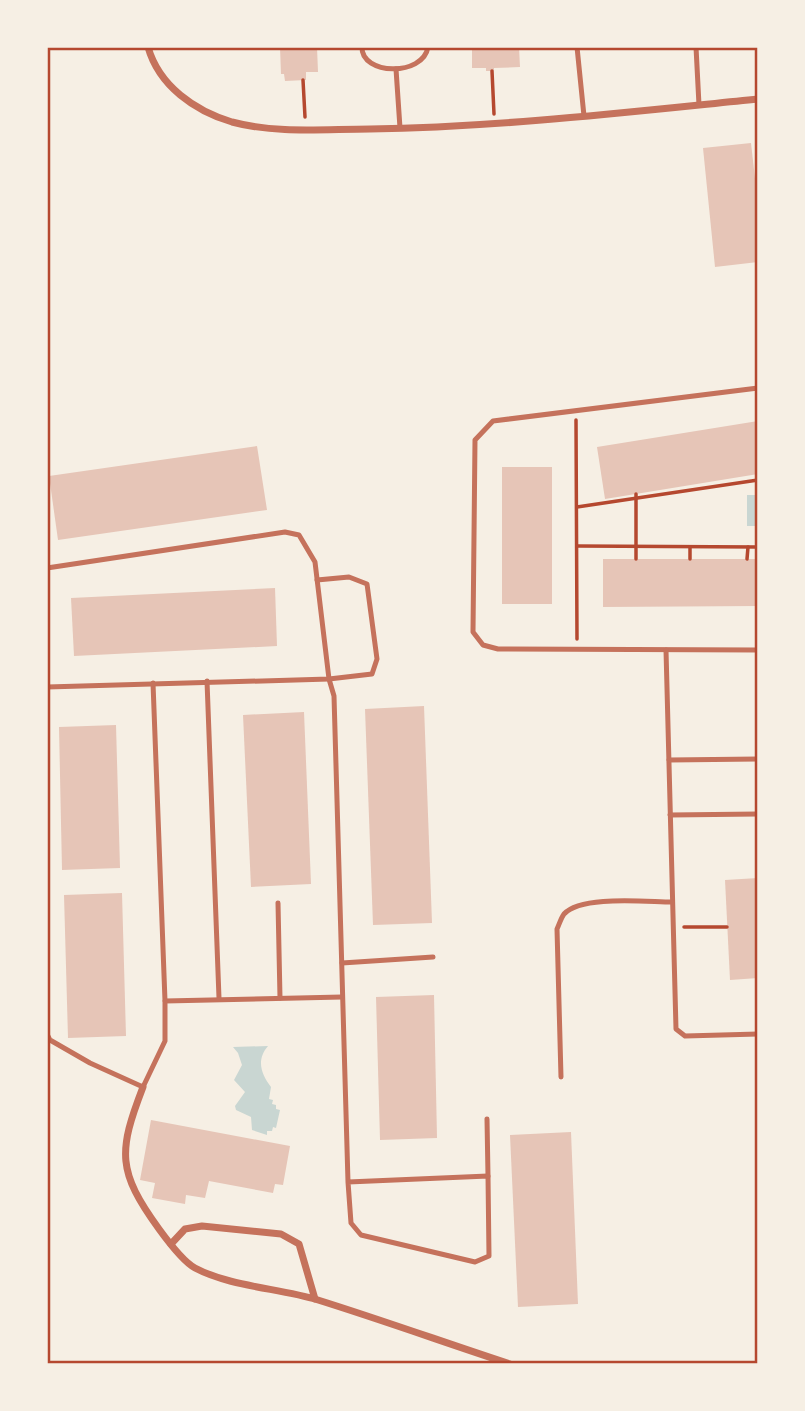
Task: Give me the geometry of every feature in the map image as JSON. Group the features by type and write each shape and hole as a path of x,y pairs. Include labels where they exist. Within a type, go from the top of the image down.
{"street":[{"path":"148,47 160,72 173,89 190,103 232,121 275,129 400,128 494,123 758,99"},
{"path":"143,1087 127,1127 125,1163 136,1197 171,1244 193,1267 230,1280 315,1299 510,1364"},
{"path":"171,1244 185,1229 202,1226 281,1234 299,1244 315,1299"}],"lane":[{"path":"362,47 361,53 367,62 396,69 423,61 428,47"},
{"path":"577,47 584,116"},
{"path":"696,47 699,105"},
{"path":"396,69 400,128"},
{"path":"758,388 493,421 475,440 473,632 483,645 498,649 758,650"},
{"path":"47,568 285,532 299,535 315,562 329,679 334,696 348,1182 351,1223 361,1235 475,1262 489,1256 487,1119"},
{"path":"47,687 329,679 372,674 377,659 367,584 349,577 317,580"},
{"path":"666,650 676,1029 685,1036 758,1034"},
{"path":"207,681 219,998"},
{"path":"47,1034 50,1040 90,1063 143,1087 165,1041 153,683"},
{"path":"669,760 758,759"},
{"path":"670,815 758,814"},
{"path":"561,1077 557,929 563,915 574,907 591,902 672,902"},
{"path":"278,903 280,998"},
{"path":"342,963 433,957"},
{"path":"165,1001 342,997"},
{"path":"348,1182 488,1176"}],"path":[{"path":"492,71 494,123"},
{"path":"303,80 306,130"},
{"path":"576,410 578,649"},
{"path":"577,507 750,478 758,480"},
{"path":"636,496 636,559"},
{"path":"577,546 758,547"},
{"path":"690,547 690,559"},
{"path":"747,559 748,547"},
{"path":"673,928 727,927"}],"shaded area":[{"path":"747,495 758,495 758,526 747,526"},
{"path":"268,1046 262,1056 261,1067 271,1087 269,1099 273,1100 272,1104 276,1105 276,1109 280,1110 276,1128 267,1131 267,1135 252,1130 251,1117 236,1110 235,1106 245,1092 234,1080 242,1065 233,1047"}],"building":[{"path":"280,47 317,47 318,72 306,72 306,80 285,81 284,74 281,74"},
{"path":"472,47 519,47 520,67 494,68 494,71 472,68"},
{"path":"751,143 758,205 758,262 715,267 703,148"},
{"path":"758,421 758,474 605,499 597,447"},
{"path":"257,446 267,510 58,540 49,476"},
{"path":"502,467 552,467 552,604 502,604"},
{"path":"603,559 758,559 758,606 603,607"},
{"path":"275,588 277,646 74,656 71,598"},
{"path":"424,706 432,923 373,925 365,709"},
{"path":"304,712 311,884 251,887 243,715"},
{"path":"116,725 120,868 62,870 59,727"},
{"path":"758,878 758,978 730,980 725,880"},
{"path":"122,893 126,1036 68,1038 64,895"},
{"path":"434,995 437,1138 380,1140 376,997"},
{"path":"151,1120 290,1146 283,1185 275,1184 273,1193 209,1181 205,1198 186,1195 185,1204 152,1198 155,1183 140,1180"},
{"path":"571,1132 578,1304 518,1307 510,1135"}]}
